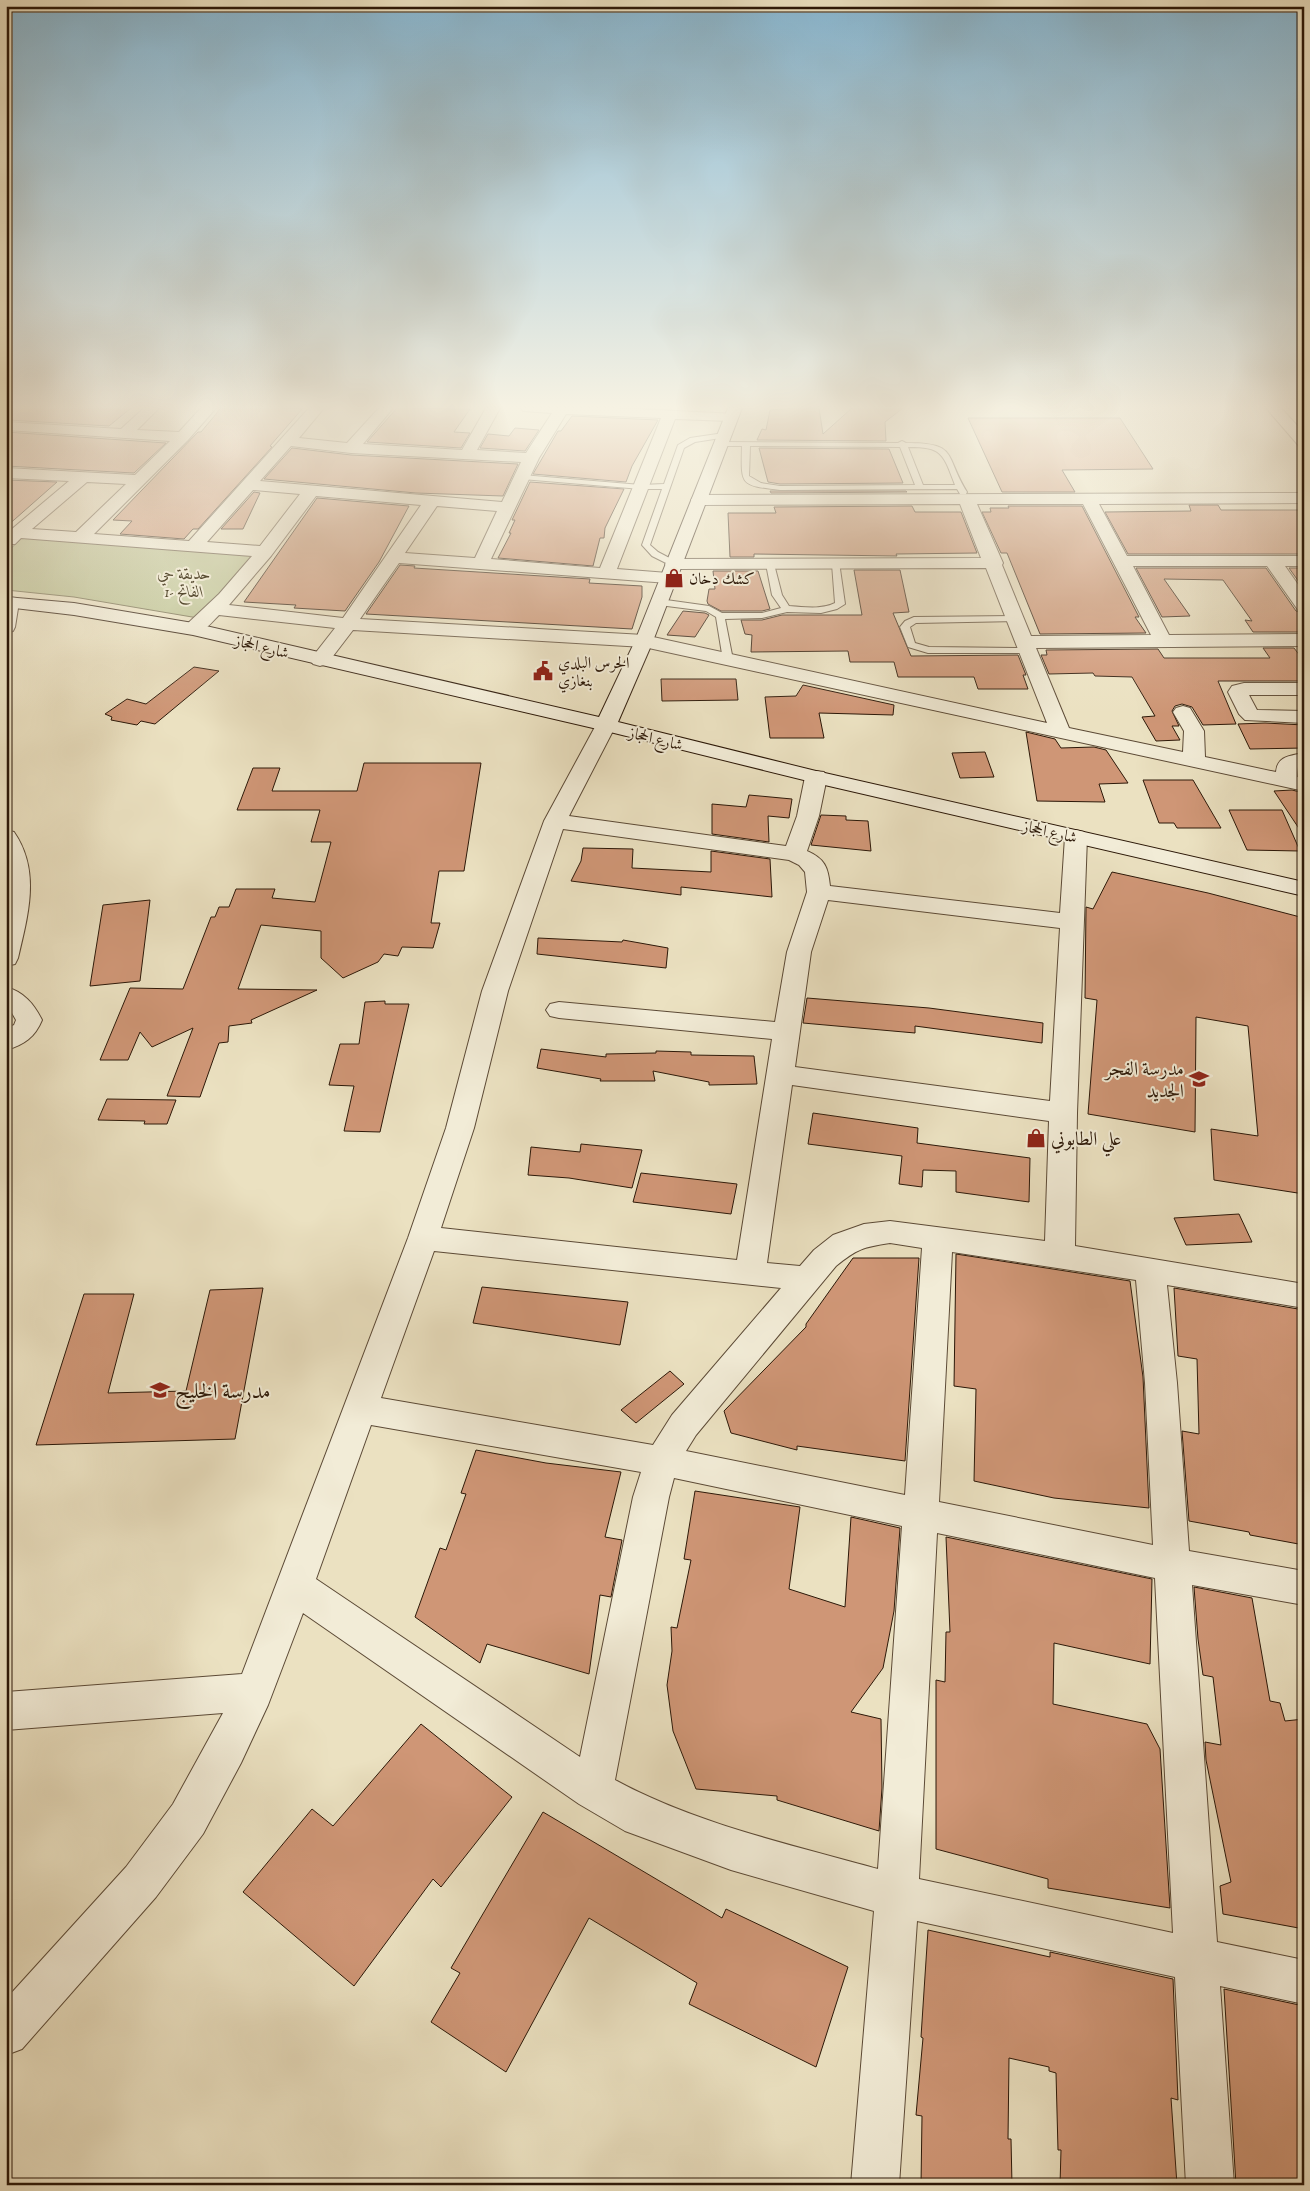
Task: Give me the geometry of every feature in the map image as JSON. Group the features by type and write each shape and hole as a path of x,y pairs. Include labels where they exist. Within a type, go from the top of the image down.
{"street":[{"path":"12,538 44,510"},
{"path":"81,537 108,510"},
{"path":"194,546 226,510"},
{"path":"193,629 217,609 265,552 296,510"},
{"path":"320,660 349,624 392,557 425,510"},
{"path":"481,564 506,510"},
{"path":"607,574 632,510"},
{"path":"6,2033 141,1882 188,1819 227,1749 254,1692 361,1409 423,1238 460,1128 482,1048 495,991 555,821 606,726 644,642 695,510"},
{"path":"971,510 994,563 1061,734"},
{"path":"1094,510 1163,641"},
{"path":"12,538 81,537 265,552"},
{"path":"392,557 607,574 770,564 994,563"},
{"path":"1121,561 1304,561"},
{"path":"1272,561 1304,606"},
{"path":"6,627 8,602"},
{"name":"شارع الحجاز","path":"8,602 74,609 193,629 816,777 1304,889"},
{"path":"217,609 349,624 644,642 1061,734 1295,783"},
{"path":"1026,646 1163,641 1304,640"},
{"path":"1304,689 1244,689 1238,692 1249,714 1252,716 1304,717"},
{"path":"1183,712 1194,731 1194,762"},
{"path":"1295,783 1287,765 1290,762 1304,759"},
{"path":"794,854 808,816 816,777"},
{"path":"555,821 794,854 808,860 817,870 819,892 800,952 786,1032 750,1273"},
{"path":"6,837 12,863 19,881 16,915 6,958"},
{"path":"1060,1255 1062,1112 1070,922 1076,837"},
{"path":"819,892 1070,922"},
{"path":"6,995 23,1008 30,1020 25,1030 6,1041"},
{"path":"559,1010 786,1032"},
{"path":"780,1074 1062,1112"},
{"path":"593,1790 651,1497 662,1461 684,1425 806,1279 825,1258 844,1243 864,1235 890,1232 1060,1255 1304,1296"},
{"path":"423,1238 806,1279"},
{"path":"875,2185 898,1896 923,1515 938,1238"},
{"path":"1150,1269 1161,1383 1198,1958 1210,2185"},
{"path":"361,1409 662,1461 1172,1565 1304,1588"},
{"path":"295,1586 593,1790 640,1816 731,1849 898,1896 1198,1958 1304,1982"},
{"path":"6,1711 254,1692"}],"lane":[{"path":"658,510 646,545 671,571"},
{"path":"770,564 777,595 786,610"},
{"path":"659,602 709,609 720,616 763,615 786,610 826,609 840,604 836,564"},
{"path":"720,616 728,660"},
{"path":"1016,618 914,620 905,627 911,645 922,649 1026,646"}],"green space":[{"name":"حديقة حي الفاتح -1","path":"23,537 253,555 198,618 74,597 6,590 6,553"}],"building":[{"path":"6,510 25,510 6,527"},
{"path":"122,510 215,510 198,529 193,529 184,539 120,534 132,521 113,520"},
{"path":"238,510 252,510 243,529 221,529"},
{"path":"308,510 407,510 379,562 345,611 294,608 296,605 244,602"},
{"path":"517,510 614,510 605,528 604,538 600,538 593,566 498,558 511,533 509,533 515,520 512,520"},
{"path":"775,510 961,512 977,553 896,554 897,556 754,554 754,557 730,557 728,513 776,513"},
{"path":"991,510 1084,510 1139,617 1135,617 1146,633 1040,634 1007,553 1001,553 982,512 991,512"},
{"path":"1304,510 1304,554 1128,554 1105,512"},
{"path":"400,565 415,566 414,568 590,579 589,583 642,586 642,597 632,629 366,614"},
{"path":"1136,568 1266,568 1296,611 1304,613 1304,632 1253,632 1245,620 1252,621 1223,580 1164,579 1190,616 1162,617"},
{"path":"1289,568 1304,568 1304,589"},
{"path":"854,570 900,570 909,612 893,613 911,656 1018,655 1026,675 1023,675 1028,689 978,689 974,677 898,677 894,662 850,662 848,651 751,652 752,635 745,634 741,620 762,620 782,615 862,615"},
{"path":"713,571 758,571 770,609 762,611 721,611 708,604 709,589 715,589"},
{"path":"683,611 709,615 695,637 667,635"},
{"path":"1263,648 1294,648 1304,661 1304,681 1218,681 1236,724 1203,725 1192,707 1182,704 1175,706 1172,711 1179,726 1172,726 1180,740 1156,741 1142,717 1155,716 1132,677 1095,676 1093,673 1049,674 1041,655 1047,655 1046,650 1158,649 1164,658 1270,658"},
{"path":"194,667 219,671 155,724 141,721 137,725 111,720 112,717 105,714 127,699 146,704"},
{"path":"661,679 736,679 738,700 662,701"},
{"path":"803,685 894,705 893,715 819,713 824,738 770,738 765,697 796,696"},
{"path":"1238,724 1304,725 1304,748 1250,749"},
{"path":"1026,732 1055,739 1061,748 1094,747 1106,750 1128,783 1099,784 1105,802 1037,801"},
{"path":"985,752 994,777 960,778 952,753"},
{"path":"364,763 481,763 464,871 439,871 431,923 440,923 433,948 402,947 398,956 384,954 378,962 343,978 321,958 321,931 261,925 238,989 317,990 251,1020 252,1023 229,1026 228,1042 219,1043 200,1097 167,1096 193,1028 152,1047 140,1032 128,1060 100,1060 130,988 183,989 211,917 215,917 219,907 229,907 236,889 275,889 272,898 315,902 331,842 311,842 320,810 237,810 253,768 280,768 272,791 357,791"},
{"path":"1143,780 1193,780 1221,828 1177,828 1174,823 1159,823"},
{"path":"1292,790 1304,793 1304,836 1274,791"},
{"path":"749,795 792,799 789,818 768,816 769,842 712,834 712,804 746,807"},
{"path":"1229,810 1282,810 1300,851 1247,850"},
{"path":"821,815 846,816 846,820 868,821 871,851 811,845"},
{"path":"583,848 633,849 632,868 711,872 711,851 770,859 772,897 681,887 681,895 571,881 581,861"},
{"name":"مدرسة الفجر الجديد","path":"1112,872 1208,893 1304,918 1304,1194 1214,1180 1211,1129 1258,1136 1248,1026 1196,1017 1195,1132 1088,1114 1097,1000 1085,998 1086,907 1093,909"},
{"path":"150,900 140,981 90,986 103,905"},
{"path":"538,938 622,942 623,940 668,948 666,968 537,954"},
{"path":"807,998 929,1008 1043,1023 1042,1043 915,1026 915,1033 803,1023"},
{"path":"385,1001 385,1004 409,1004 380,1132 344,1131 354,1086 329,1085 340,1044 359,1044 365,1002"},
{"path":"541,1049 606,1057 606,1054 656,1053 656,1051 691,1052 691,1055 754,1056 757,1084 709,1085 709,1082 653,1071 655,1081 600,1081 601,1079 537,1068"},
{"path":"107,1099 176,1100 167,1124 144,1124 145,1121 98,1120"},
{"path":"813,1113 918,1128 917,1143 1030,1158 1029,1202 956,1192 956,1171 923,1170 922,1187 899,1184 902,1156 808,1144"},
{"path":"581,1144 642,1150 632,1188 569,1178 528,1175 531,1147 580,1152"},
{"path":"641,1173 737,1184 731,1214 633,1202"},
{"path":"1239,1214 1252,1242 1186,1245 1174,1218"},
{"path":"956,1254 1130,1281 1143,1377 1149,1508 1054,1498 974,1481 976,1389 954,1386"},
{"path":"853,1258 919,1258 905,1461 797,1446 797,1450 731,1433 724,1411 806,1327 806,1324"},
{"path":"482,1287 628,1302 620,1345 473,1323"},
{"name":"مدرسة الخليج","path":"263,1288 235,1439 36,1445 84,1294 134,1294 108,1393 186,1391 210,1290"},
{"path":"1174,1288 1304,1310 1304,1545 1189,1521 1182,1431 1199,1434 1197,1359 1178,1356"},
{"path":"670,1371 684,1384 636,1423 621,1410"},
{"path":"476,1450 546,1463 621,1472 605,1537 622,1540 611,1597 600,1595 589,1674 487,1644 480,1663 415,1617 440,1548 446,1550 466,1494 461,1493"},
{"path":"695,1491 800,1507 789,1589 845,1607 851,1517 900,1528 894,1611 883,1668 851,1712 881,1719 882,1788 879,1831 777,1800 777,1796 696,1789 673,1731 667,1685 672,1651 671,1627 677,1628 691,1560 684,1559"},
{"path":"946,1537 1152,1579 1150,1664 1054,1643 1053,1704 1147,1724 1160,1749 1170,1908 1048,1888 1048,1879 936,1849 936,1680 945,1682 946,1632 950,1632"},
{"path":"1194,1587 1252,1598 1270,1701 1280,1703 1285,1721 1304,1719 1304,1929 1223,1914 1220,1886 1231,1882 1206,1760 1205,1742 1221,1745 1213,1677 1203,1675"},
{"path":"421,1724 512,1797 441,1887 433,1879 354,1986 243,1892 312,1809 333,1826"},
{"path":"543,1812 722,1918 726,1909 848,1967 816,2067 689,2004 697,1983 589,1918 506,2072 431,2022 460,1973 451,1968"},
{"path":"928,1930 1050,1957 1050,1952 1173,1979 1178,2100 1171,2098 1177,2185 1060,2185 1061,2150 1058,2150 1056,2073 1049,2071 1049,2067 1009,2058 1008,2139 1011,2139 1012,2185 921,2185 922,2116 916,2115 923,2038 921,2037"},
{"path":"1224,1989 1304,2006 1304,2185 1236,2185"}],"place":[{"name":"كشك دخان","path":"674,578"},
{"name":"الحرس البلدي بنغازي","path":"543,671"},
{"name":"مدرسة الفجر الجديد","path":"1199,1079"},
{"name":"علي الطابوني","path":"1036,1138"},
{"name":"مدرسة الخليج","path":"160,1390"}]}
